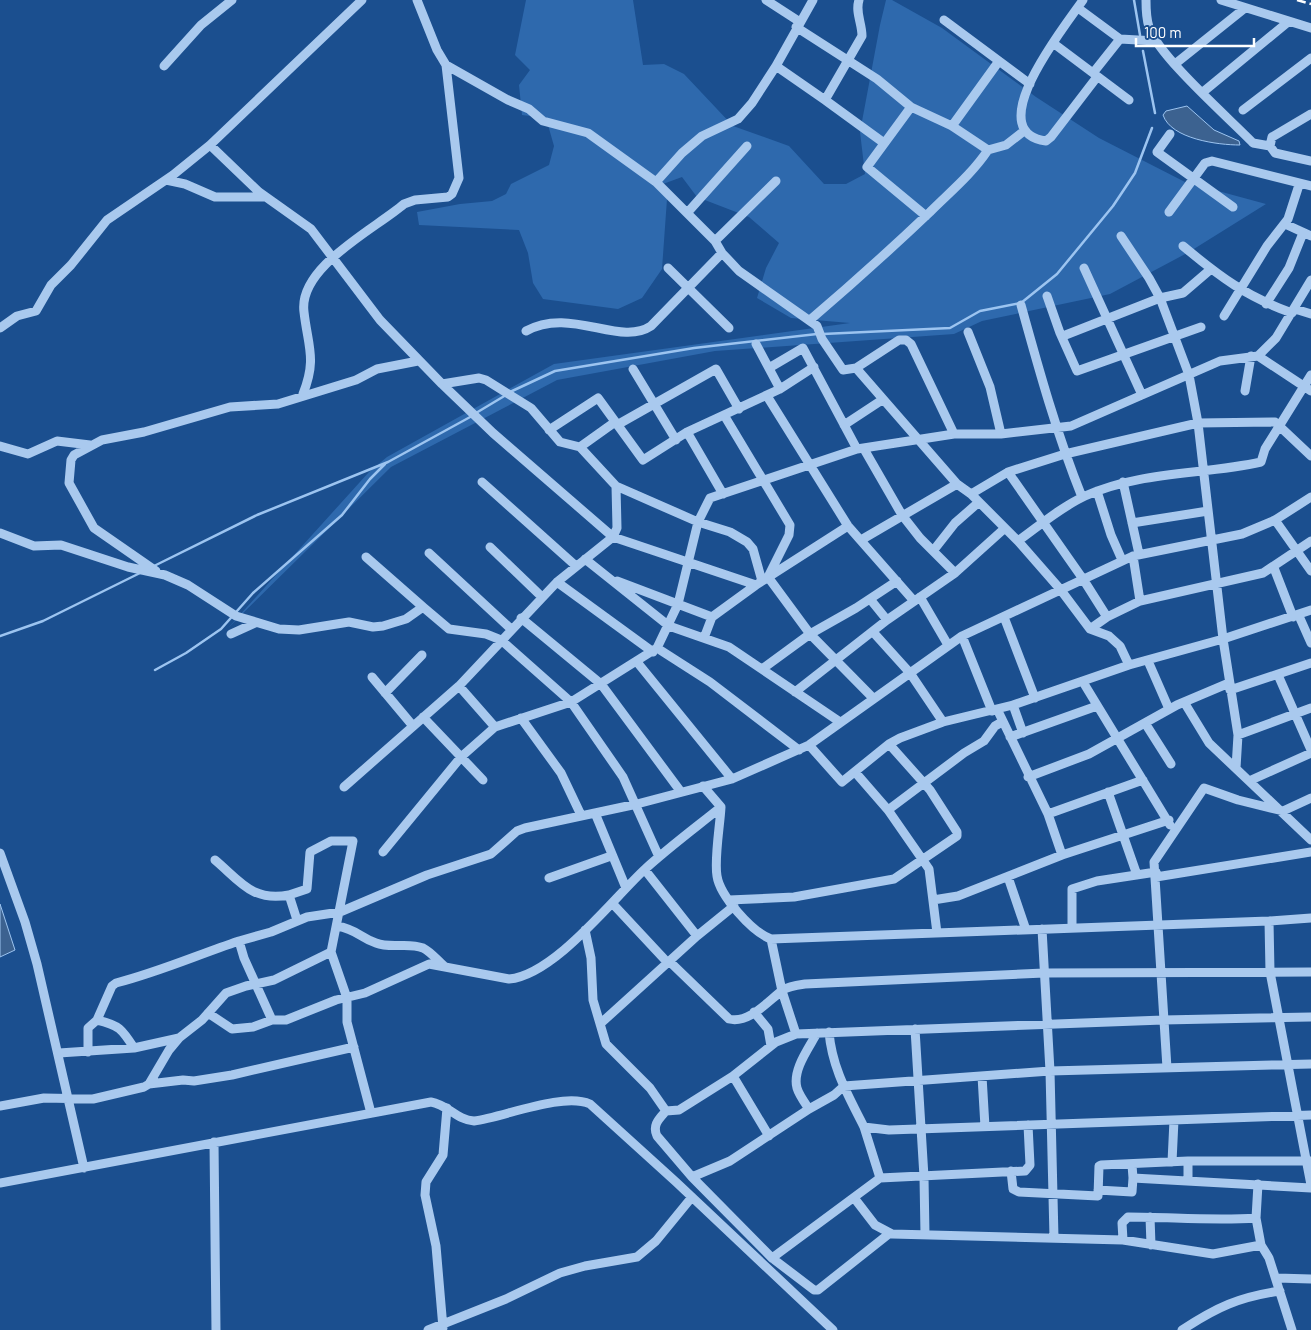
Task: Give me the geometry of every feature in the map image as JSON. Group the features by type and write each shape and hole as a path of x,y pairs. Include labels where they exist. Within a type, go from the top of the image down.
{"street":[{"path":"164,66 202,25 232,0"},
{"path":"0,328 17,316 36,311 51,285 71,265 104,224 166,180 210,145 362,0"},
{"path":"303,394 310,377 312,361 303,311 304,298 316,275 333,258 408,202 448,197 452,194 459,174 446,65 437,50 417,0"},
{"path":"766,0 848,61 878,79 911,107 952,126 988,150"},
{"path":"656,182 682,153 702,136 738,119 752,103 776,66 813,0"},
{"path":"825,100 862,36 862,24 856,9 859,0"},
{"path":"1083,0 1054,43 1030,84 1021,107 1020,120 1024,131 1038,140 1046,141 1051,137 1120,40"},
{"path":"1146,0 1149,28 1156,41 1175,64 1253,143 1270,146 1275,153 1311,161"},
{"path":"1221,0 1311,28"},
{"path":"1078,8 1120,40 1156,41"},
{"path":"1175,64 1245,8"},
{"path":"944,20 1030,84"},
{"path":"1203,92 1288,22"},
{"path":"1054,43 1129,100"},
{"path":"1243,110 1311,58"},
{"path":"952,126 999,61"},
{"path":"446,65 508,100 529,109 543,121 588,132 656,182 688,212 739,271 813,323 843,370 856,368 899,340 906,340 911,344 954,434"},
{"path":"776,66 884,143"},
{"path":"911,107 867,167 926,216"},
{"path":"1270,146 1272,137 1311,114"},
{"path":"813,323 977,166 988,150 1006,145 1024,131"},
{"path":"1170,134 1157,152 1233,207"},
{"path":"210,145 266,197 307,225 380,320 418,361 492,433 613,537 688,562 762,581"},
{"path":"688,212 747,146"},
{"path":"1169,212 1205,163 1212,161 1299,185 1311,186"},
{"path":"166,180 185,184 214,196 266,197"},
{"path":"715,241 776,182"},
{"path":"1224,316 1267,246 1285,224 1299,185"},
{"path":"1266,304 1290,268 1307,235 1285,224"},
{"path":"1121,236 1160,298 1188,374 1198,423 1223,639 1238,735 1236,768"},
{"path":"1183,246 1241,291 1266,304 1311,314"},
{"path":"526,331 539,324 559,322 596,326 629,333 642,333 722,253"},
{"path":"668,268 729,328"},
{"path":"1084,268 1142,395"},
{"path":"1063,336 1160,298 1183,293 1211,269"},
{"path":"383,852 461,758 495,727 571,702 655,650 669,626 678,604 698,522 708,501 723,494 860,449 954,434 1001,434 1058,429 1084,422 1220,361 1255,356 1276,338 1311,280"},
{"path":"1047,296 1060,333 1063,336 1077,371 1202,327"},
{"path":"1021,305 1044,388 1065,454 1082,497"},
{"path":"968,332 990,387 1001,434"},
{"path":"756,344 780,389"},
{"path":"769,368 803,348 844,425 902,515 955,574"},
{"path":"1255,356 1308,389"},
{"path":"1246,391 1255,356"},
{"path":"158,572 98,532 71,490 69,483 71,460 74,455 102,440 144,432 230,407 278,404 303,394 356,380 378,369 418,361"},
{"path":"549,430 598,398 643,460 687,432 767,396 814,367"},
{"path":"856,368 957,484 971,494 1018,541 1060,589 1090,629 1115,641 1123,650 1129,665"},
{"path":"633,369 676,440"},
{"path":"580,447 616,423 716,369 739,408"},
{"path":"1018,541 1082,497 1123,482 1261,462 1265,449 1280,425 1308,389 1311,375"},
{"path":"442,384 479,378 486,380 532,408 560,442 580,447 616,486 698,522 726,530 747,542 753,549 762,581 810,634 873,698"},
{"path":"767,396 848,526 897,581 917,599 948,645"},
{"path":"844,425 882,400"},
{"path":"724,415 788,522 790,530 762,581"},
{"path":"971,494 1008,472 1065,454 1198,423 1268,421 1280,425 1311,456"},
{"path":"687,432 723,494"},
{"path":"0,446 28,454 57,442 90,445"},
{"path":"1008,472 1083,579 1107,617"},
{"path":"482,482 576,566"},
{"path":"1123,482 1132,522 1140,601"},
{"path":"861,540 957,484"},
{"path":"344,787 459,686 511,628 557,582 613,537 618,522 616,486"},
{"path":"1097,491 1111,535 1122,560"},
{"path":"88,1052 87,1032 97,1020 112,986 116,983 156,972 168,965 186,962 208,951 271,932 298,920 340,912 418,879 490,854 520,830 637,804 732,779 809,745 962,636 1122,560 1136,555 1242,534 1275,520 1311,497"},
{"path":"933,551 955,523 979,502"},
{"path":"1132,522 1208,511"},
{"path":"1275,520 1311,571"},
{"path":"704,638 712,617 762,581 848,526"},
{"path":"795,692 887,620 955,574 1005,528"},
{"path":"0,533 34,546 61,545 128,567 158,572 179,580 236,616 255,623 287,630 349,622 373,627 383,626 406,619 423,607"},
{"path":"1090,629 1107,617 1140,601 1258,575 1274,568 1311,541"},
{"path":"490,548 542,597"},
{"path":"429,554 511,628"},
{"path":"366,557 449,629 486,634 501,640 571,702 623,776 659,857"},
{"path":"584,559 669,626 729,647 840,722"},
{"path":"1274,568 1296,616 1311,643"},
{"path":"608,578 712,617"},
{"path":"762,669 810,634 897,581"},
{"path":"557,582 655,650 710,682 799,750"},
{"path":"870,598 887,620"},
{"path":"809,745 840,781 855,772 889,744 943,722 1014,705 1129,665 1223,639 1311,610"},
{"path":"1004,617 1035,698"},
{"path":"521,618 601,684 681,792"},
{"path":"231,634 255,623"},
{"path":"872,632 910,673 943,722"},
{"path":"962,636 995,710 1048,814 1062,855"},
{"path":"385,693 422,655"},
{"path":"1148,661 1169,710"},
{"path":"637,662 732,779"},
{"path":"1028,777 1084,756 1119,739 1184,702 1230,686 1278,675 1311,663"},
{"path":"1249,780 1311,751 1278,675"},
{"path":"372,677 413,726"},
{"path":"1083,682 1169,820 1173,834"},
{"path":"459,686 495,727"},
{"path":"1184,702 1209,743 1283,811 1311,840"},
{"path":"1014,705 1023,732"},
{"path":"1010,738 1097,706"},
{"path":"1238,735 1311,708"},
{"path":"423,717 483,780"},
{"path":"521,718 561,773 581,815"},
{"path":"888,810 964,753 984,741 995,726 1002,722"},
{"path":"1145,723 1171,764"},
{"path":"600,1024 732,903 794,897 898,878 958,834 924,784 889,744"},
{"path":"855,772 888,810 929,869 936,933"},
{"path":"1048,814 1143,780"},
{"path":"703,786 721,807 716,876 732,903 758,934 771,939 1311,918"},
{"path":"1167,1068 1154,862 1204,788 1238,800 1283,811 1311,798"},
{"path":"1108,792 1137,875"},
{"path":"208,1013 232,1029 254,1026 272,1020 286,1020 336,1000 373,990 422,966 434,964 509,979 519,978 557,955 585,930 644,870 721,807"},
{"path":"595,813 611,856 626,888"},
{"path":"933,900 958,896 1062,855 1169,820"},
{"path":"215,860 253,893 277,897 289,896 305,890 308,886 310,852 331,842 353,841 331,952 347,998 347,1022 371,1113"},
{"path":"1072,928 1072,889 1097,881 1137,875 1156,875 1311,852"},
{"path":"0,853 25,922 59,1053 84,1168"},
{"path":"549,878 611,856"},
{"path":"644,870 697,936"},
{"path":"1008,877 1026,930"},
{"path":"289,896 298,920"},
{"path":"612,903 668,962 729,1020 739,1020 754,1012 782,990 805,984 1044,973 1311,972"},
{"path":"1133,1178 1311,1186 1309,1161 1298,1116 1270,972 1269,921"},
{"path":"337,926 352,928 371,941 388,946 419,947 444,966"},
{"path":"1042,929 1050,1071 1054,1238"},
{"path":"585,930 591,958 593,1000 609,1049 650,1088 666,1111"},
{"path":"771,939 782,990 796,1034"},
{"path":"239,941 255,984 272,1020"},
{"path":"148,1084 169,1050 179,1038 208,1013 226,994 274,980 331,952"},
{"path":"754,1012 768,1029 771,1046"},
{"path":"890,1233 818,1290 814,1290 772,1258 692,1177 656,1135 656,1123 666,1111 679,1110 733,1076 771,1046 784,1038 796,1034 1163,1020 1311,1017"},
{"path":"97,1020 115,1024 134,1048"},
{"path":"915,1029 924,1177 925,1235"},
{"path":"829,1032 831,1056 842,1086 864,1127 880,1178"},
{"path":"809,1109 797,1089 796,1080 799,1068 817,1033"},
{"path":"59,1053 134,1048 179,1038"},
{"path":"0,1106 44,1098 69,1097 93,1099 148,1084 184,1080 194,1082 232,1075 354,1046"},
{"path":"692,1177 730,1160 809,1109 834,1096 842,1086 1050,1071 1311,1064"},
{"path":"733,1076 769,1136"},
{"path":"982,1076 985,1127"},
{"path":"0,1183 431,1102 447,1108 462,1119 474,1121 563,1100 585,1101 692,1197 832,1330"},
{"path":"442,1327 439,1270 425,1195 426,1182 443,1155 447,1108"},
{"path":"864,1127 889,1130 1311,1116"},
{"path":"1172,1162 1174,1120"},
{"path":"772,1258 855,1199 880,1178 1025,1171 1030,1165 1028,1125"},
{"path":"214,1142 216,1330"},
{"path":"1011,1172 1016,1191 1098,1196 1100,1165 1236,1159 1309,1161"},
{"path":"1188,1161 1188,1179"},
{"path":"1098,1190 1132,1192 1132,1165"},
{"path":"1258,1184 1256,1218 1261,1246 1270,1258 1292,1330"},
{"path":"428,1330 442,1327 560,1274 585,1266 637,1257 656,1241 692,1197"},
{"path":"855,1199 875,1226 890,1233 1123,1240 1212,1254 1261,1246"},
{"path":"1123,1240 1122,1223 1125,1219 1150,1217 1218,1220 1256,1218"},
{"path":"1150,1217 1151,1245"},
{"path":"1276,1278 1311,1278"},
{"path":"1182,1330 1218,1308 1240,1298 1280,1291"}],"shaded area":[{"path":"526,0 633,0 643,65 664,64 684,74 733,126 789,146 824,184 846,184 865,174 860,132 886,0 892,0 942,28 1036,97 1099,138 1185,182 1266,204 1189,252 1110,294 982,321 954,334 715,351 557,380 391,467 228,628 369,472 387,457 554,364 850,323 791,318 757,298 766,268 779,243 749,217 697,197 682,177 663,184 667,199 662,269 642,298 618,309 543,299 533,283 528,253 519,230 419,225 417,212 460,204 492,201 506,194 511,184 549,165 554,146 546,118 522,115 519,85 530,70 515,55"},
{"path":"1187,106 1214,130 1239,141 1240,145 1208,142 1175,130 1163,115 1166,111"},
{"path":"0,904 15,950 0,957"}],"waterway":[{"path":"1134,0 1140,35"},
{"path":"1143,51 1155,113"},
{"path":"823,334 950,328 980,311 1021,303 1057,274 1113,206 1135,173 1152,128"},
{"path":"510,392 555,371 694,348 817,334"},
{"path":"476,413 506,395"},
{"path":"154,566 257,515 388,462 472,416"},
{"path":"155,670 186,653 221,629 253,593 342,515 370,479 385,464"},
{"path":"0,636 43,621 140,573"}],"railway":[{"path":"1297,0 1311,4"}]}
